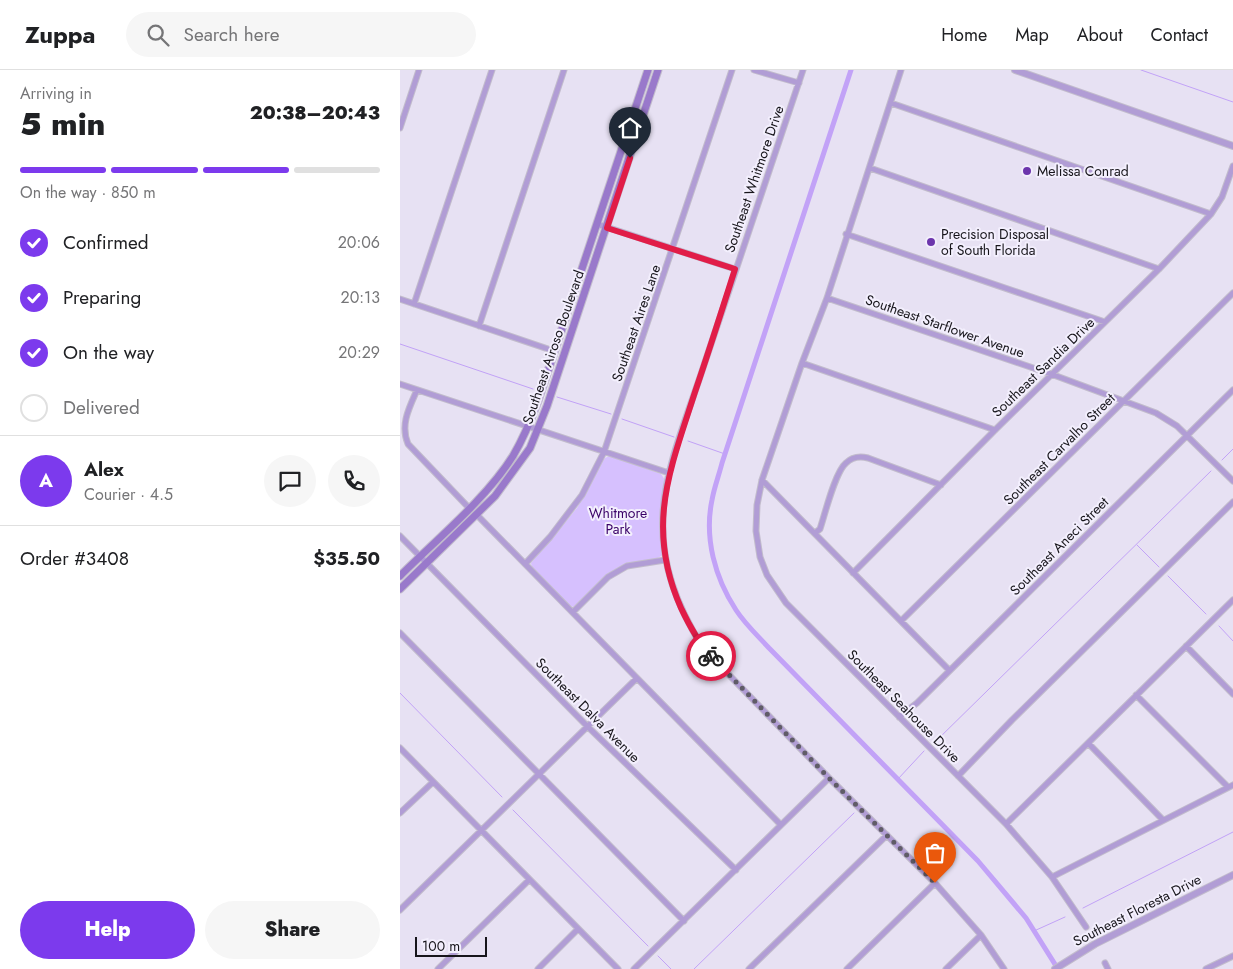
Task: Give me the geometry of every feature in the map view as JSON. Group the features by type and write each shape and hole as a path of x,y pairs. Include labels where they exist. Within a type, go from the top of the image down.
{"main road":[{"name":"Southeast Airoso Boulevard","path":"400,576 470,508 501,473 513,456 528,427 648,70"},
{"name":"Southeast Airoso Boulevard","path":"400,589 495,496 530,448 607,228 658,70"},
{"path":"565,319 575,322"}],"street":[{"path":"400,128 420,70"},
{"path":"414,304 492,70"},
{"path":"479,326 564,70"},
{"name":"Southeast Aires Lane","path":"525,564 550,537 582,495 604,452 732,70"},
{"path":"754,70 799,83"},
{"name":"Southeast Whitmore Drive","path":"803,70 735,269 669,473 663,512 666,560 672,588 703,648 829,778 935,883 981,935 1004,969"},
{"name":"Southeast Seahouse Drive","path":"901,70 870,168 846,234 827,298 802,363 762,480 757,505 757,546 767,575 786,603 1006,824 1052,877 1086,927"},
{"path":"1015,70 1233,146"},
{"path":"891,103 1211,214"},
{"name":"Southeast Sandia Drive","path":"853,573 1051,374 1159,269 1211,214 1222,197 1233,166"},
{"path":"870,168 1159,269"},
{"path":"596,224 735,269"},
{"path":"846,234 1105,322"},
{"name":"Southeast Carvalho Street","path":"901,621 1233,293"},
{"name":"Southeast Starflower Avenue","path":"827,298 1051,374 1156,414 1177,426 1233,481"},
{"path":"400,299 554,351"},
{"path":"802,363 995,430"},
{"path":"400,384 669,473"},
{"path":"417,390 404,422 404,436 408,444 470,508"},
{"name":"Southeast Aneci Street","path":"899,717 917,702 1233,390"},
{"path":"815,533 820,529 840,470 847,461 855,457 864,457 941,485"},
{"path":"762,480 949,670"},
{"path":"958,776 1012,720 1233,502"},
{"path":"477,515 781,825"},
{"name":"Southeast Dalva Avenue","path":"400,536 587,726 736,870"},
{"path":"573,612 608,577 628,566 666,560"},
{"path":"1006,824 1233,600"},
{"path":"400,634 684,921"},
{"path":"1186,646 1233,694"},
{"path":"400,910 636,679"},
{"path":"1052,877 1230,786 1136,695"},
{"path":"1088,743 1163,820"},
{"path":"400,748 618,969"},
{"path":"634,969 829,778"},
{"path":"400,812 432,782"},
{"path":"749,969 887,835"},
{"name":"Southeast Floresta Drive","path":"1055,969 1095,944 1233,875"},
{"path":"438,969 529,880"},
{"path":"847,969 935,883"},
{"path":"538,969 578,929"},
{"path":"946,969 981,935"},
{"path":"1206,969 1233,956"},
{"path":"1105,962 1108,969"}],"green space":[{"name":"Whitmore Park","path":"610,456 661,474 665,480 660,518 662,555 649,561 624,565 573,607 532,568 531,563 577,508 602,462"}],"waterway":[{"path":"851,70 715,486 709,529 713,557 722,585 743,620 978,861 1026,918 1058,969"},
{"path":"1141,70 1233,102"},
{"path":"400,344 533,389"},
{"path":"557,397 611,414"},
{"path":"622,419 674,437"},
{"path":"688,441 725,454"},
{"path":"1222,460 1233,449"},
{"path":"934,743 1211,471"},
{"path":"1137,545 1159,567"},
{"path":"1168,576 1206,614"},
{"path":"1219,626 1233,641"},
{"path":"400,693 502,797"},
{"path":"898,779 924,751"},
{"path":"513,810 648,946"},
{"path":"694,969 854,813"},
{"path":"1083,908 1233,832"},
{"path":"1034,931 1065,917"},
{"path":"658,956 671,969"}],"way so far":[{"path":"711,656 829,778 935,883"}],"place":[{"name":"Melissa Conrad","path":"1027,171"},
{"name":"Precision Disposal of South Florida","path":"931,242"}],"route":[{"path":"630,158 607,228 735,269 669,473 663,512 663,535 672,588 690,626 703,648 711,656"}]}
